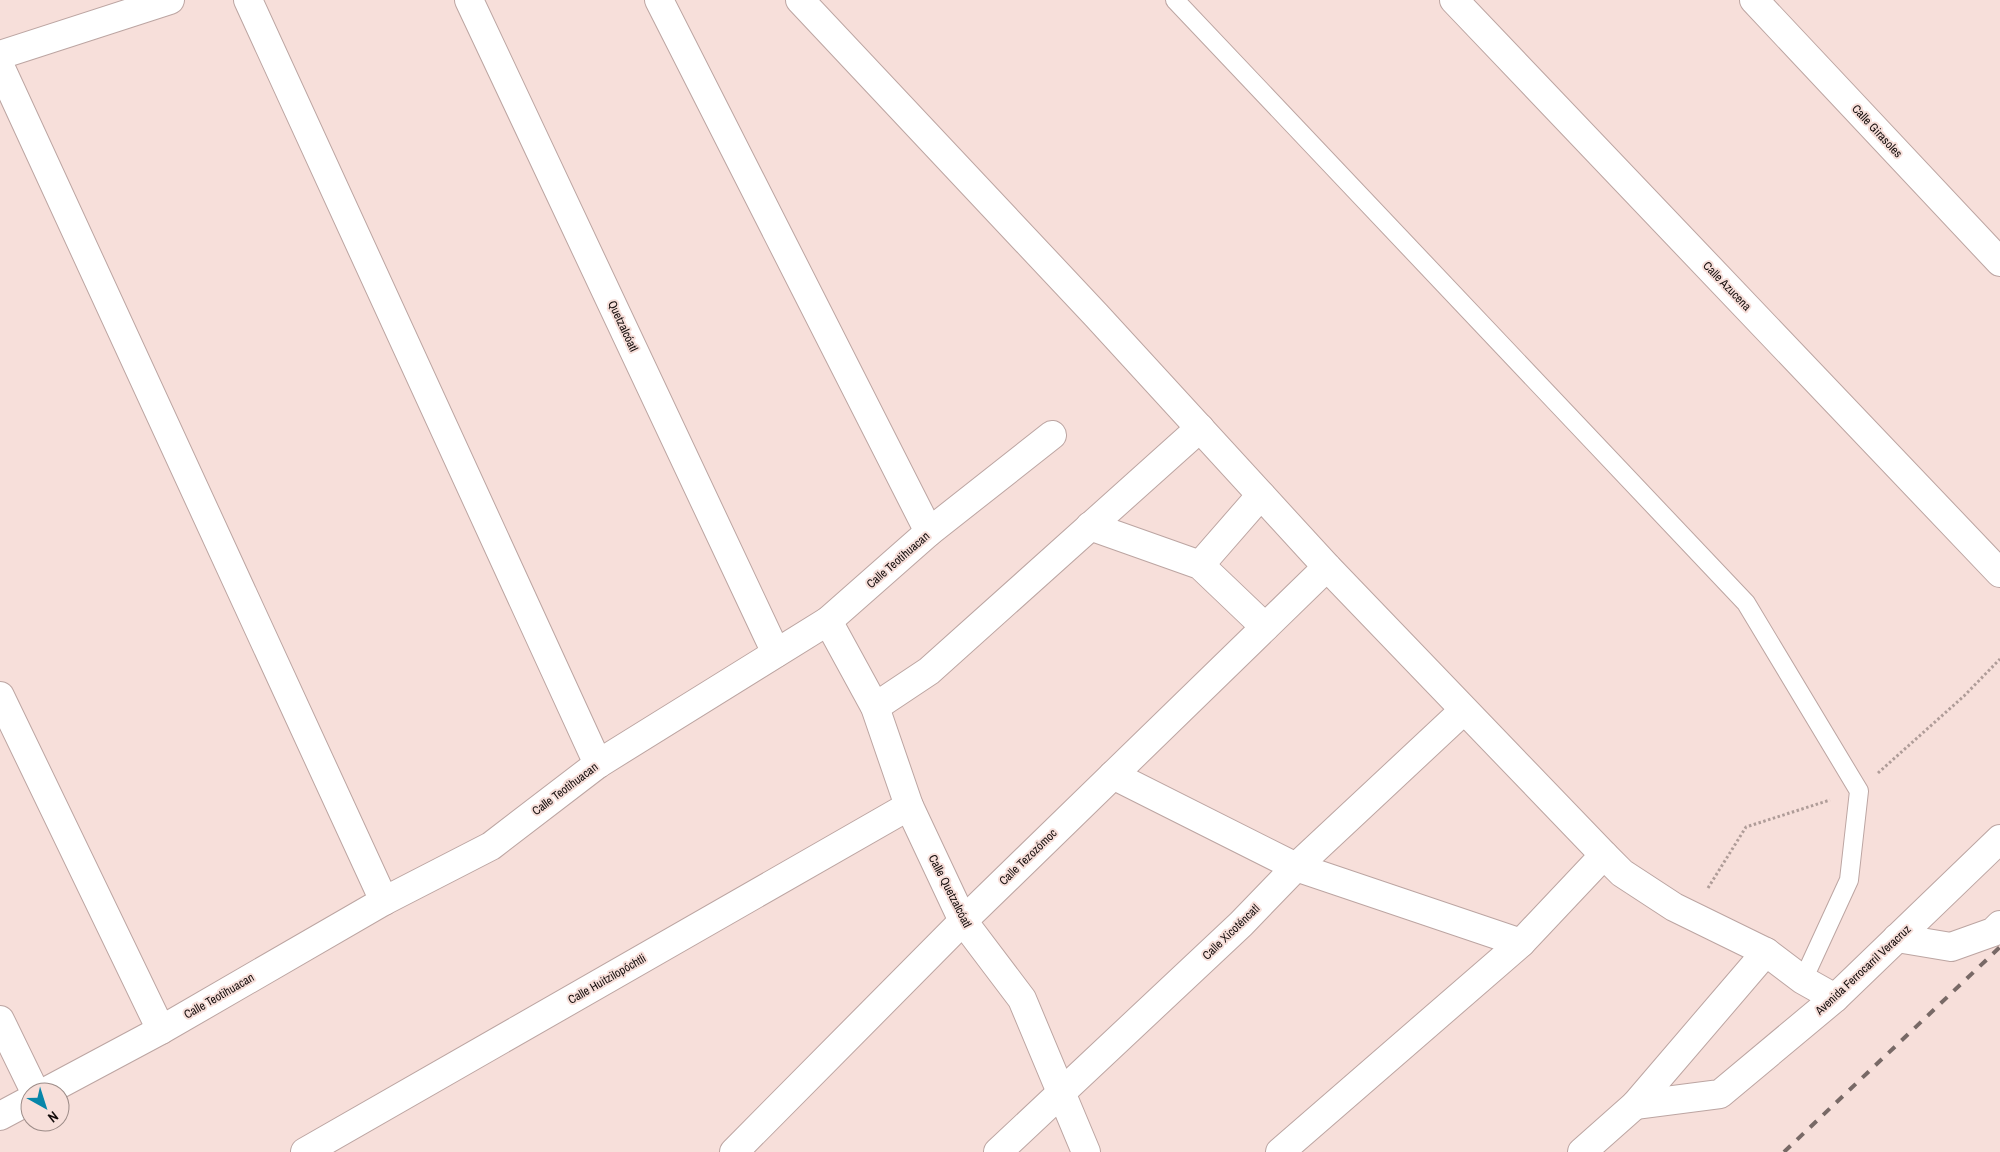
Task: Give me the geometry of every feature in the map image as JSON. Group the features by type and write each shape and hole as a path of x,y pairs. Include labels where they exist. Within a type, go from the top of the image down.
{"street":[{"path":"0,55 138,5 170,0"},
{"path":"248,0 598,764"},
{"name":"Quetzalcóatl","path":"469,0 776,653"},
{"path":"659,0 929,532"},
{"path":"800,0 1200,428 1326,567 1463,711 1622,873 1674,907 1766,952 1804,980 1834,998"},
{"name":"Calle Azucena","path":"1454,0 2000,573"},
{"name":"Calle Girasoles","path":"1754,0 2000,262"},
{"path":"0,66 384,901"},
{"path":"875,707 929,671 1200,428"},
{"name":"Calle Teotihuacan","path":"64,1082 161,1030 384,901 491,846 598,764 828,621 929,532 1052,436"},
{"path":"1200,566 1261,495"},
{"path":"1090,526 1200,566 1265,627"},
{"name":"Calle Tezozómoc","path":"734,1152 963,921 1326,567"},
{"name":"Calle Quetzalcóatl","path":"828,621 875,707 909,806 963,921 1022,1000 1086,1152"},
{"path":"0,696 161,1030"},
{"name":"Calle Xicoténcatl","path":"998,1152 1242,924 1296,867 1463,711"},
{"path":"1113,775 1296,867 1521,943"},
{"name":"Calle Huitzilopóchtli","path":"305,1152 909,806"},
{"name":"Avenida Ferrocarril Veracruz","path":"1635,1105 1720,1094 1834,998 2000,839"},
{"path":"1285,1150 1521,943 1604,855"},
{"path":"1897,938 1952,947 1992,932 2000,925"},
{"path":"1582,1152 1635,1105 1766,952"},
{"path":"0,1020 30,1082"},
{"path":"0,1116 20,1105"}],"lane":[{"path":"1175,0 1746,603 1859,791 1849,880 1804,980"}],"railway":[{"path":"1784,1152 2000,947"}]}
